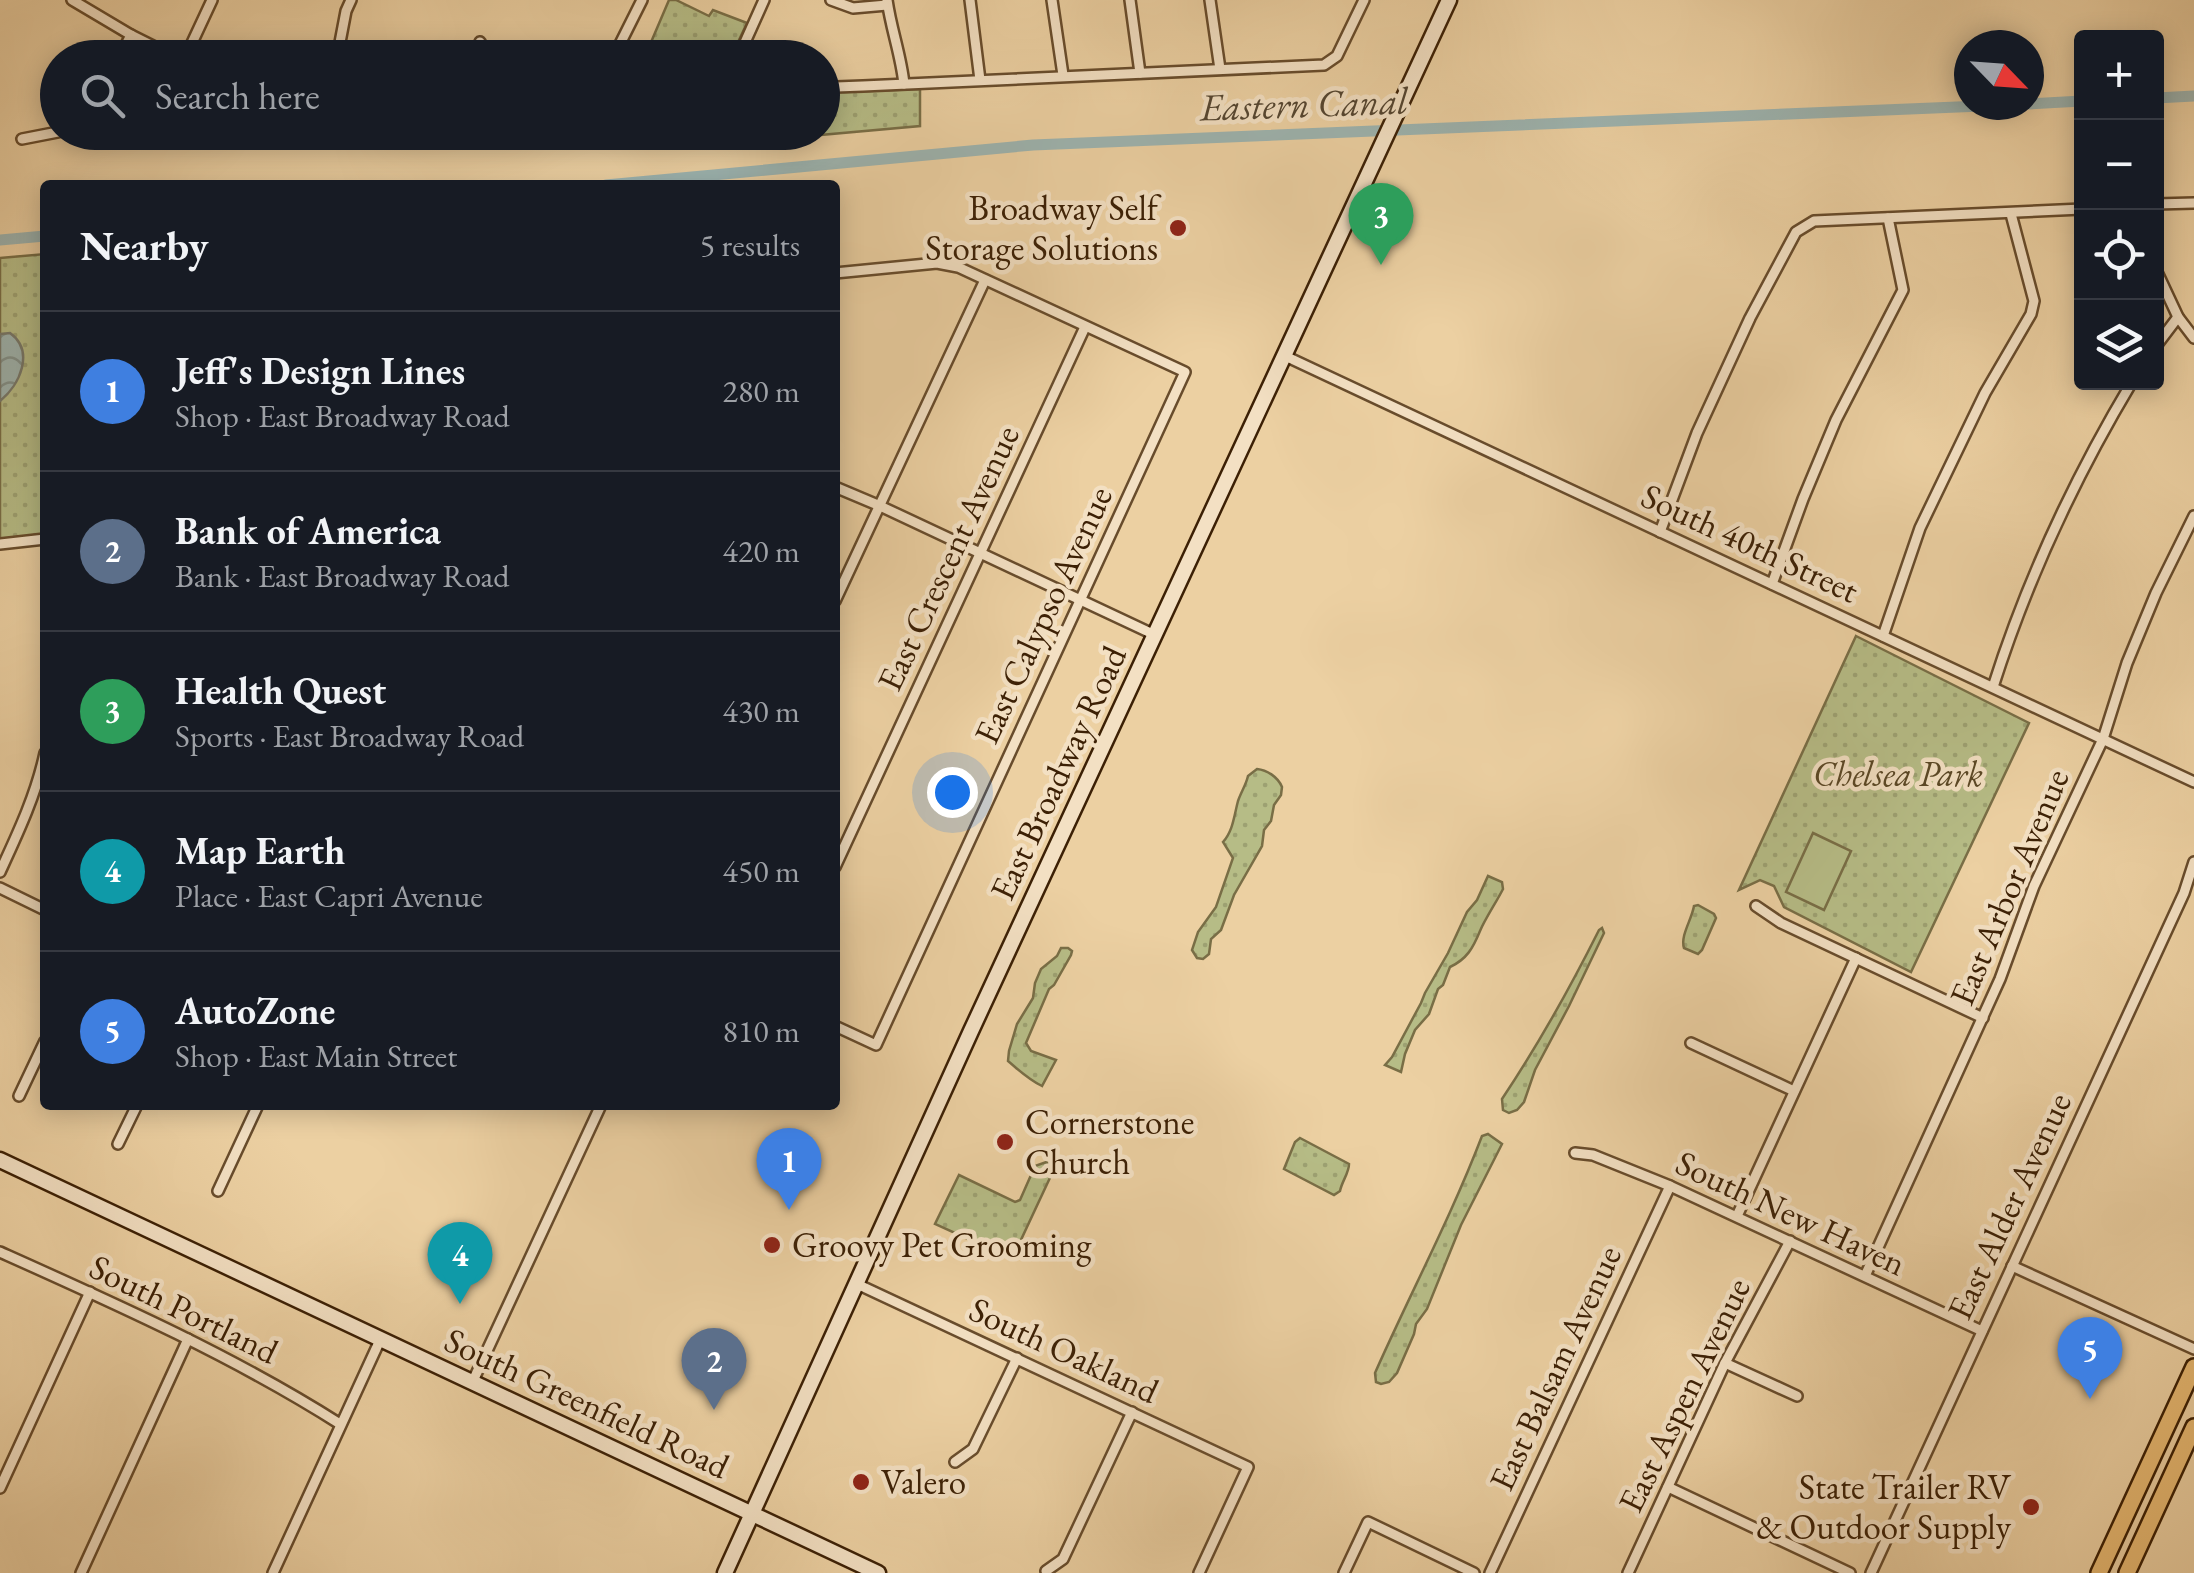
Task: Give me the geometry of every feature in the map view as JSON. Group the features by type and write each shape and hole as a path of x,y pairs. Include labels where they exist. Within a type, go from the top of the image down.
{"main road":[{"name":"East Broadway Road","path":"725,1573 1448,0"},
{"name":"South Greenfield Road","path":"0,1160 878,1573"},
{"path":"2099,1573 2194,1367"},
{"path":"2126,1573 2194,1427"}],"street":[{"path":"72,0 140,40"},
{"path":"191,40 212,0"},
{"path":"341,40 351,0"},
{"path":"622,40 642,0"},
{"path":"745,40 764,0"},
{"path":"831,0 853,8 887,2 904,84"},
{"path":"970,0 980,80"},
{"path":"1052,0 1062,75"},
{"path":"1130,0 1140,73"},
{"path":"1210,0 1220,69"},
{"path":"840,87 1324,64 1337,56 1364,0"},
{"path":"129,40 131,36"},
{"path":"22,139 40,136"},
{"path":"2164,204 2194,203"},
{"path":"1660,532 1697,432 1750,318 1796,232 1814,222 2074,210"},
{"path":"1882,636 1936,493 2031,314 2034,301 2011,214"},
{"path":"1772,584 1836,420 1903,290 1888,218"},
{"path":"840,273 936,263 958,267 1085,327"},
{"path":"840,590 985,280"},
{"path":"2164,287 2178,317 2194,338"},
{"path":"2164,335 2178,317"},
{"name":"East Calypso Avenue","path":"840,1028 876,1045 1185,372 1085,327"},
{"name":"East Crescent Avenue","path":"840,856 1085,327"},
{"name":"South 40th Street","path":"1284,355 2194,782"},
{"path":"1993,688 2037,564 2075,482 2127,390"},
{"path":"840,489 1155,635"},
{"name":"East Arbor Avenue","path":"1865,1276 2000,979 2034,886 2103,739 2127,663 2156,593 2194,516"},
{"path":"0,544 40,539"},
{"path":"0,872 40,775"},
{"name":"East Alder Avenue","path":"1871,1573 2184,893 2194,862"},
{"path":"0,888 40,908"},
{"path":"1756,906 1774,920 1983,1018"},
{"path":"1736,1216 1856,958"},
{"path":"1692,1043 1794,1092"},
{"path":"20,1096 40,1052"},
{"path":"118,1144 134,1110"},
{"path":"218,1191 256,1110"},
{"path":"472,1383 600,1110"},
{"name":"South New Haven","path":"1575,1153 1593,1155 1670,1186 1982,1331"},
{"name":"East Balsam Avenue","path":"1490,1573 1670,1186"},
{"name":"East Aspen Avenue","path":"1628,1573 1725,1363 1790,1241"},
{"name":"South Portland","path":"0,1252 285,1389 340,1424"},
{"path":"2012,1266 2194,1349"},
{"name":"South Oakland","path":"856,1284 1248,1467 1199,1573"},
{"path":"0,1488 90,1292"},
{"path":"272,1573 381,1338"},
{"path":"82,1573 188,1340"},
{"path":"955,1462 973,1449 1017,1358"},
{"path":"1725,1363 1796,1396"},
{"path":"1046,1571 1063,1560 1132,1412"},
{"path":"1668,1487 1850,1573"},
{"path":"1344,1573 1368,1522 1474,1573"}],"green space":[{"path":"669,0 709,16 713,10 747,23 739,40 652,40"},
{"path":"920,89 920,126 840,133 840,91"},
{"path":"40,254 40,541 0,545 0,258"},
{"name":"Chelsea Park","path":"1856,636 2029,723 1911,972 1784,907 1774,886 1760,880 1739,890"},
{"path":"1257,769 1278,780 1281,795 1264,830 1262,846 1234,895 1221,930 1211,939 1209,954 1197,958 1192,950 1198,932 1216,907 1233,858 1223,842 1248,776"},
{"path":"1813,833 1851,851 1824,910 1786,892"},
{"path":"1488,876 1502,882 1503,889 1475,943 1465,957 1450,967 1429,1014 1415,1030 1401,1072 1385,1065 1392,1057"},
{"path":"1694,906 1716,918 1698,954 1684,948 1683,943"},
{"path":"1602,928 1604,933 1535,1070 1524,1102 1517,1110 1503,1110 1502,1099"},
{"path":"1061,948 1068,948 1071,955 1049,989 1026,1043 1031,1051 1056,1060 1042,1086 1008,1061 1009,1051 1017,1024 1033,998 1041,969"},
{"path":"1488,1134 1502,1144 1461,1225 1397,1373 1389,1382 1376,1382 1375,1373 1482,1136"},
{"path":"1300,1138 1349,1164 1340,1191 1334,1195 1284,1169"},
{"path":"1046,1162 1055,1167 1012,1259 935,1224 959,1175 1015,1202 1020,1200 1035,1166"}],"water":[{"path":"10,333 22,349 22,368 14,386 0,401 0,334"}],"waterway":[{"name":"Eastern Canal","path":"2164,98 2194,96"},
{"name":"Eastern Canal","path":"2044,103 2074,101"},
{"name":"Eastern Canal","path":"659,180 1033,145 1954,107"},
{"name":"Eastern Canal","path":"0,240 40,236"}],"place":[{"name":"Broadway Self Storage Solutions","path":"1178,228"},
{"name":"Health Quest","path":"1381,265"},
{"name":"Cornerstone Church","path":"1005,1142"},
{"name":"Jeff's Design Lines","path":"789,1210"},
{"name":"Groovy Pet Grooming","path":"772,1245"},
{"name":"Map Earth","path":"460,1304"},
{"name":"AutoZone","path":"2090,1399"},
{"name":"Bank of America","path":"714,1410"},
{"name":"Valero","path":"861,1482"},
{"name":"State Trailer RV & Outdoor Supply","path":"2031,1507"}]}
